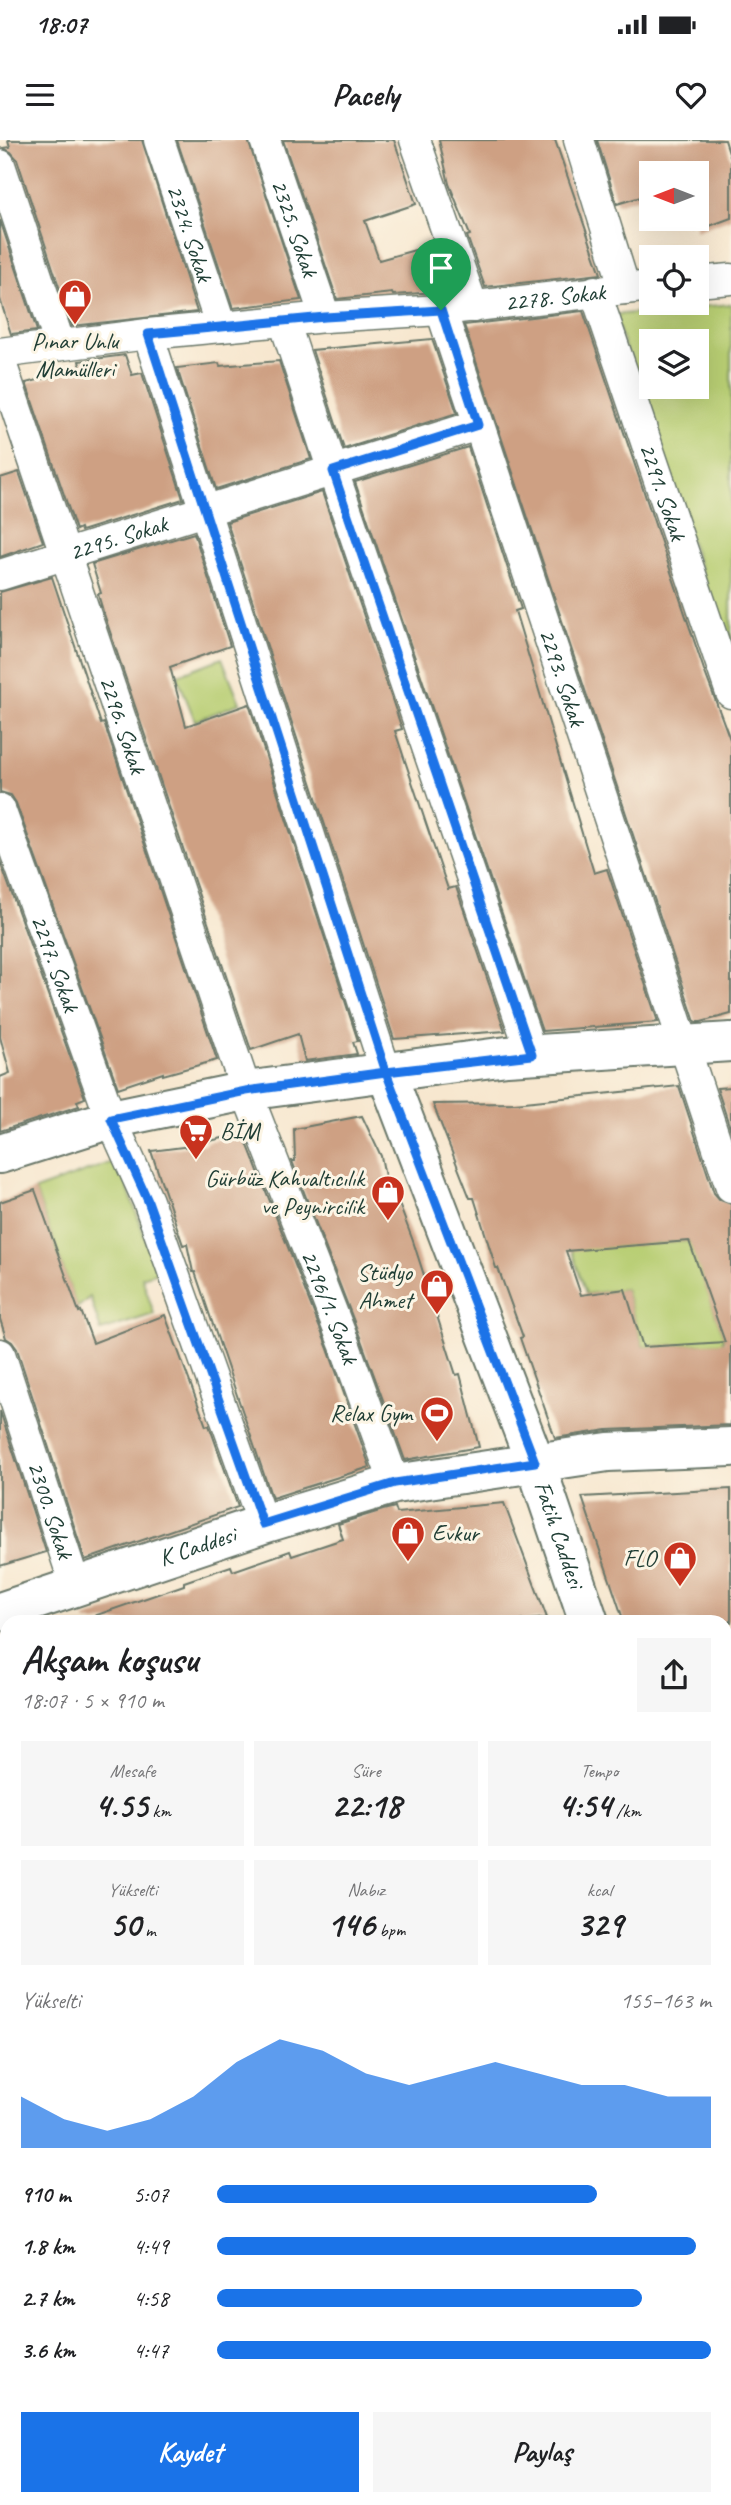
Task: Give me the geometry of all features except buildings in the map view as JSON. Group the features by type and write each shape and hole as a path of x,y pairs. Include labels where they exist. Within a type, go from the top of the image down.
{"main road":[{"path":"0,1154 111,1119 246,1091 532,1055 731,1042"},
{"name":"Fatih Caddesi","path":"386,1072 535,1462 587,1615"},
{"name":"K Caddesi","path":"0,1612 395,1483 608,1452 731,1447"}],"street":[{"name":"2324. Sokak","path":"159,140 222,327"},
{"name":"2325. Sokak","path":"265,140 325,317"},
{"path":"415,140 473,307"},
{"path":"579,140 638,287"},
{"path":"0,165 60,345"},
{"path":"709,281 731,279"},
{"name":"2278. Sokak","path":"0,352 325,317 473,307 638,287"},
{"name":"2291. Sokak","path":"595,292 731,693"},
{"name":"2293. Sokak","path":"441,310 731,1187"},
{"path":"284,321 532,1055"},
{"name":"Fatih Caddesi","path":"148,334 386,1072"},
{"name":"2296. Sokak","path":"0,360 246,1091"},
{"name":"2295. Sokak","path":"0,575 478,425"},
{"name":"2297. Sokak","path":"0,809 111,1119 148,1201 263,1524"},
{"name":"2296/1. Sokak","path":"246,1091 395,1483"},
{"name":"2300. Sokak","path":"0,1354 76,1588"}],"green space":[{"path":"731,304 731,660 642,399 709,399 709,329 639,329 639,389 614,315 639,313 639,315 709,315 709,306"},
{"path":"222,658 240,703 195,721 177,675"},
{"path":"118,1160 157,1272 142,1277 154,1314 101,1331 90,1297 77,1308 35,1190"},
{"path":"690,1241 723,1335 723,1343 643,1347 625,1289 586,1294 571,1249"}],"place":[{"name":"Pınar Unlu Mamülleri","path":"75,326"},
{"name":"BİM","path":"196,1161"},
{"name":"Gürbüz Kahvaltıcılık ve Peynircilik","path":"388,1222"},
{"name":"Stüdyo Ahmet","path":"437,1316"},
{"name":"Relax Gym","path":"437,1443"},
{"name":"Evkur","path":"408,1563"},
{"name":"FLO","path":"680,1588"}],"route":[{"path":"441,310 325,317 148,334 386,1072 246,1091 111,1119 148,1201 263,1524 395,1483 535,1462 386,1072 532,1055 333,471 478,425 441,310"}]}
